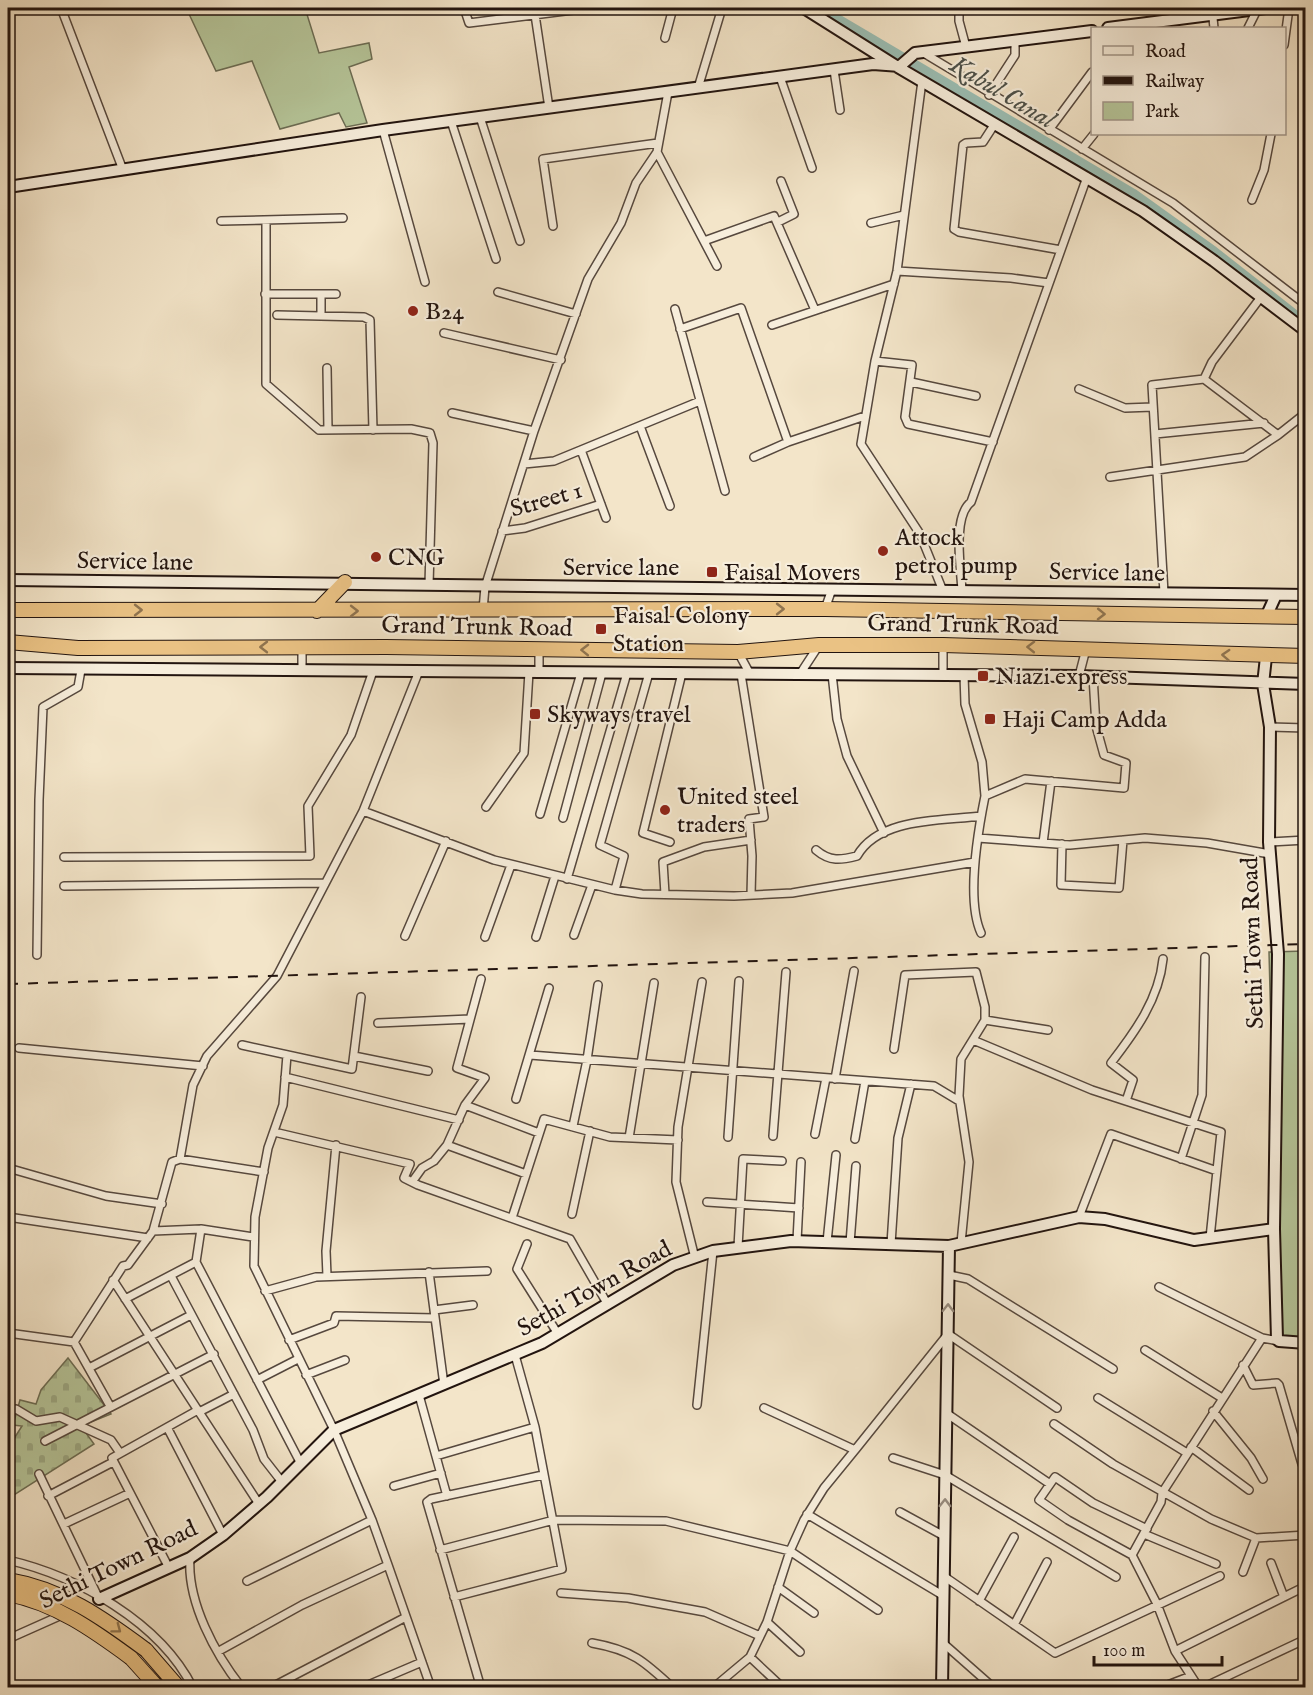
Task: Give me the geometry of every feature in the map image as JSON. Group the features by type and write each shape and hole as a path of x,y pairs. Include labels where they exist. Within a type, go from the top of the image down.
{"highway":[{"path":"317,611 345,582"},
{"path":"8,602 79,610"},
{"name":"Grand Trunk Road","path":"8,610 825,609 1305,617"},
{"name":"Grand Trunk Road","path":"8,642 78,648 302,647 738,652 819,645 943,645 1087,648 1266,657 1305,656"},
{"path":"8,648 78,648"},
{"path":"8,1580 65,1596 98,1614 146,1650 179,1688"},
{"path":"8,1594 58,1610 88,1626 131,1659 158,1688"}],"street":[{"path":"62,8 123,170"},
{"path":"464,8 469,23 534,11 589,8"},
{"path":"665,39 674,8"},
{"path":"698,88 722,8"},
{"path":"804,8 899,65 921,81 1143,211 1305,331"},
{"path":"959,8 959,21 966,47"},
{"path":"1138,27 1212,11 1260,8"},
{"path":"1249,27 1260,8"},
{"path":"1286,30 1289,8"},
{"path":"534,11 549,108"},
{"path":"1212,11 1214,27"},
{"path":"8,187 383,130 873,64 899,65 916,53 1091,31"},
{"path":"989,95 1015,55 1015,41"},
{"path":"916,53 1173,203 1305,305"},
{"path":"834,70 840,110"},
{"path":"1049,130 1091,73"},
{"path":"780,77 812,168"},
{"path":"921,81 897,271 875,361 862,448 920,534 943,591"},
{"path":"483,610 485,587 534,431 596,261 617,231 636,183 657,152 668,92"},
{"path":"480,117 520,241"},
{"path":"451,121 496,259"},
{"path":"993,124 983,142 966,142 963,145 954,229 959,232 1061,250"},
{"path":"383,130 425,282"},
{"path":"1082,149 1093,135"},
{"path":"1252,200 1264,170 1271,135"},
{"path":"553,226 543,159 658,143"},
{"path":"657,152 717,266"},
{"path":"962,591 959,542 961,516 971,502 1087,177"},
{"path":"778,222 794,214 781,181"},
{"path":"871,223 904,215"},
{"path":"704,241 772,217 778,222 815,310"},
{"path":"221,221 343,218"},
{"path":"266,220 267,384 315,428 423,430 432,437 429,585"},
{"path":"897,271 1011,278 1049,283"},
{"path":"772,325 894,284"},
{"path":"498,292 576,314"},
{"path":"266,294 336,294"},
{"path":"321,294 321,316"},
{"path":"1204,379 1212,362 1261,297"},
{"path":"680,329 741,308 788,442"},
{"path":"675,309 725,491"},
{"path":"277,315 364,317 370,320 373,430"},
{"path":"444,333 561,360"},
{"path":"875,361 912,365 904,417 908,424 993,442"},
{"path":"327,368 328,430"},
{"path":"1164,593 1152,385 1204,379 1278,435"},
{"path":"911,382 976,396"},
{"path":"1079,389 1125,408 1153,407"},
{"path":"524,464 554,461 700,401"},
{"path":"452,413 534,431"},
{"path":"753,457 788,442 865,416"},
{"path":"1110,477 1245,457 1302,416"},
{"path":"1155,434 1264,423"},
{"path":"640,426 670,506"},
{"path":"581,450 606,518"},
{"name":"Street 1","path":"502,531 525,528 601,504"},
{"name":"Service lane","path":"8,580 345,582 485,587 1305,595"},
{"path":"825,609 832,589"},
{"path":"1266,617 1276,595"},
{"path":"800,674 819,645"},
{"path":"943,645 943,675"},
{"path":"302,647 302,670"},
{"path":"1079,676 1087,648"},
{"path":"486,807 524,753 539,649"},
{"path":"738,652 745,674 764,817 749,819 751,895"},
{"name":"Sethi Town Road","path":"1266,657 1263,684 1270,727 1269,842 1278,954 1275,1229 1279,1341"},
{"path":"8,668 1093,676 1305,684"},
{"path":"37,955 43,707 78,687 81,670"},
{"path":"64,857 310,856 308,806 351,735 373,671"},
{"path":"180,1159 193,1085 202,1066 207,1056 277,976 363,811 419,671"},
{"path":"540,814 581,673"},
{"path":"562,818 602,673"},
{"path":"567,879 627,673"},
{"path":"615,890 624,856 600,845 649,673"},
{"path":"670,842 643,833 682,673"},
{"path":"832,675 837,719 847,756 884,833"},
{"path":"964,675 965,704 982,762 986,796 975,862 975,922 981,933"},
{"path":"986,796 1025,778 1124,788 1126,763 1104,755 1096,726 1093,676"},
{"path":"1270,727 1305,728"},
{"path":"1043,843 1051,781"},
{"path":"363,811 511,865 615,890 665,894 792,893 975,862"},
{"path":"816,850 831,859 848,858 857,856 864,844 897,826 981,816"},
{"path":"978,837 1062,844 1145,838 1207,843 1270,854"},
{"path":"665,894 663,862 704,847 751,840"},
{"path":"1062,844 1061,885 1119,888 1123,840"},
{"path":"1269,842 1305,840"},
{"path":"405,936 446,841"},
{"path":"485,937 511,865"},
{"path":"536,937 555,876"},
{"path":"64,886 325,883"},
{"path":"574,935 591,885"},
{"path":"1180,1159 1202,1095 1205,957"},
{"path":"1126,1101 1133,1080 1110,1063 1148,1007 1161,979 1163,958"},
{"path":"835,1079 854,970"},
{"path":"773,1136 786,972"},
{"path":"894,1049 905,975 976,972 985,1007 985,1020 962,1059 959,1101 969,1162 961,1243"},
{"path":"412,1182 422,1168 434,1161 447,1145 465,1105 484,1078 457,1068 481,979"},
{"path":"728,1137 739,981"},
{"path":"695,1258 676,1182 678,1140 687,1067 702,982"},
{"path":"629,1138 643,1064 654,983"},
{"path":"573,1126 587,1060 597,985"},
{"path":"516,1099 549,988"},
{"path":"242,1046 352,1069 361,998"},
{"path":"378,1023 470,1018"},
{"path":"985,1020 1048,1030"},
{"path":"973,1040 1092,1090 1221,1132 1210,1238"},
{"path":"20,1048 202,1066"},
{"path":"287,1055 283,1105 264,1172 253,1237 254,1266 334,1430 372,1520 431,1688"},
{"path":"530,1055 934,1086 959,1101"},
{"path":"354,1056 428,1071"},
{"path":"285,1077 459,1120"},
{"path":"814,1134 826,1078"},
{"path":"855,1139 865,1081"},
{"path":"891,1244 898,1138 911,1084"},
{"path":"465,1105 540,1133"},
{"path":"512,1218 544,1119 610,1137 678,1140"},
{"path":"572,1214 590,1131"},
{"path":"274,1132 410,1164 405,1178 412,1182 570,1239 608,1305"},
{"path":"1079,1217 1111,1134 1217,1171"},
{"path":"327,1276 326,1251 336,1145"},
{"path":"447,1145 526,1174"},
{"path":"828,1242 836,1155"},
{"path":"74,1342 113,1280 150,1234 162,1204 171,1162 180,1159 264,1172"},
{"path":"738,1247 743,1159 782,1161"},
{"path":"797,1241 801,1162"},
{"path":"850,1243 856,1166"},
{"path":"8,1168 106,1196 162,1204"},
{"path":"707,1202 799,1208"},
{"path":"8,1217 150,1234 201,1229 253,1237"},
{"name":"Sethi Town Road","path":"8,1639 190,1558 223,1535 259,1504 334,1430 515,1355 558,1334 673,1265 713,1251 797,1241 949,1246 1079,1217 1105,1219 1194,1240 1275,1229"},
{"path":"201,1229 196,1262 301,1464"},
{"path":"527,1244 517,1269 558,1334"},
{"path":"942,1688 949,1246"},
{"path":"697,1405 713,1251"},
{"path":"125,1299 196,1262"},
{"path":"265,1291 327,1276 487,1271"},
{"path":"429,1272 444,1385"},
{"path":"949,1275 968,1279 1113,1369"},
{"path":"171,1276 214,1354 264,1459 282,1482"},
{"path":"113,1280 259,1504"},
{"path":"1159,1287 1262,1338 1305,1343"},
{"path":"289,1340 334,1323 336,1316 434,1314 473,1305"},
{"path":"89,1368 191,1315"},
{"path":"8,1333 74,1342"},
{"path":"948,1334 1057,1408"},
{"path":"713,1688 750,1657 767,1622 790,1551 807,1514 948,1334"},
{"path":"1132,1555 1161,1502 1162,1493 1262,1338"},
{"path":"74,1342 110,1406"},
{"path":"1145,1350 1222,1398"},
{"path":"45,1441 214,1354"},
{"path":"454,1597 562,1569 535,1427 515,1355"},
{"path":"257,1380 298,1359"},
{"path":"306,1374 345,1360"},
{"path":"1243,1365 1252,1385 1277,1383 1279,1385 1302,1464"},
{"path":"169,1568 128,1494 112,1458 234,1394"},
{"path":"419,1395 447,1496"},
{"path":"1098,1398 1189,1450 1249,1490"},
{"path":"764,1408 855,1450"},
{"path":"8,1412 16,1409 36,1421 60,1417 111,1440 120,1453"},
{"path":"1213,1412 1251,1458 1263,1479"},
{"path":"946,1413 1050,1484"},
{"path":"1054,1424 1113,1464 1211,1519 1257,1538 1305,1535"},
{"path":"436,1456 535,1427"},
{"path":"168,1428 223,1535"},
{"path":"893,1458 945,1475 1116,1577"},
{"path":"49,1495 113,1462"},
{"path":"394,1486 441,1473"},
{"path":"39,1474 99,1599"},
{"path":"481,1688 427,1502 543,1475"},
{"path":"1216,1564 1145,1532 1093,1503 1055,1477 1039,1500 1068,1520 1132,1555 1157,1604 1175,1651 1201,1688 1305,1639"},
{"path":"64,1524 128,1494"},
{"path":"900,1512 944,1536"},
{"path":"807,1514 944,1596"},
{"path":"247,1581 372,1520"},
{"path":"440,1550 554,1520 666,1521 790,1551 878,1610"},
{"path":"979,1601 1014,1537"},
{"path":"1243,1572 1257,1538"},
{"path":"190,1558 189,1577 201,1616 228,1670 242,1688"},
{"path":"8,1560 57,1576 134,1622 171,1653 193,1688"},
{"path":"1014,1625 1047,1562"},
{"path":"1271,1563 1284,1597"},
{"path":"219,1651 302,1605 388,1565"},
{"path":"945,1577 1054,1653 1220,1576"},
{"path":"1175,1651 1305,1586"},
{"path":"778,1587 814,1613"},
{"path":"561,1593 628,1598 705,1612 760,1636"},
{"path":"270,1688 406,1617"},
{"path":"767,1622 800,1652"},
{"path":"592,1643 621,1648 645,1662 673,1688"},
{"path":"943,1643 994,1688"},
{"path":"750,1657 783,1688"},
{"path":"361,1688 422,1662"},
{"path":"1160,1688 1191,1676"}],"green space":[{"path":"206,8 305,8 319,53 369,43 372,59 349,67 367,123 346,127 339,113 280,129 252,61 216,71 189,14"},
{"path":"1305,951 1305,1342 1279,1341 1269,952"},
{"path":"68,1358 111,1414 81,1426 94,1444 14,1495 8,1492 8,1448 22,1426 13,1425 20,1400 36,1404 41,1390"}],"waterway":[{"name":"Kabul Canal","path":"820,8 1133,193 1214,251 1306,323"}],"railway":[{"path":"8,984 1306,944"}],"place":[{"name":"B24","path":"413,311"},
{"name":"Attock petrol pump","path":"883,551"},
{"name":"CNG","path":"376,557"},
{"name":"Faisal Movers","path":"712,572"},
{"name":"Faisal Colony Station","path":"601,629"},
{"name":"Niazi express","path":"983,676"},
{"name":"Skyways travel","path":"535,714"},
{"name":"Haji Camp Adda","path":"990,719"},
{"name":"United steel traders","path":"665,810"}]}
